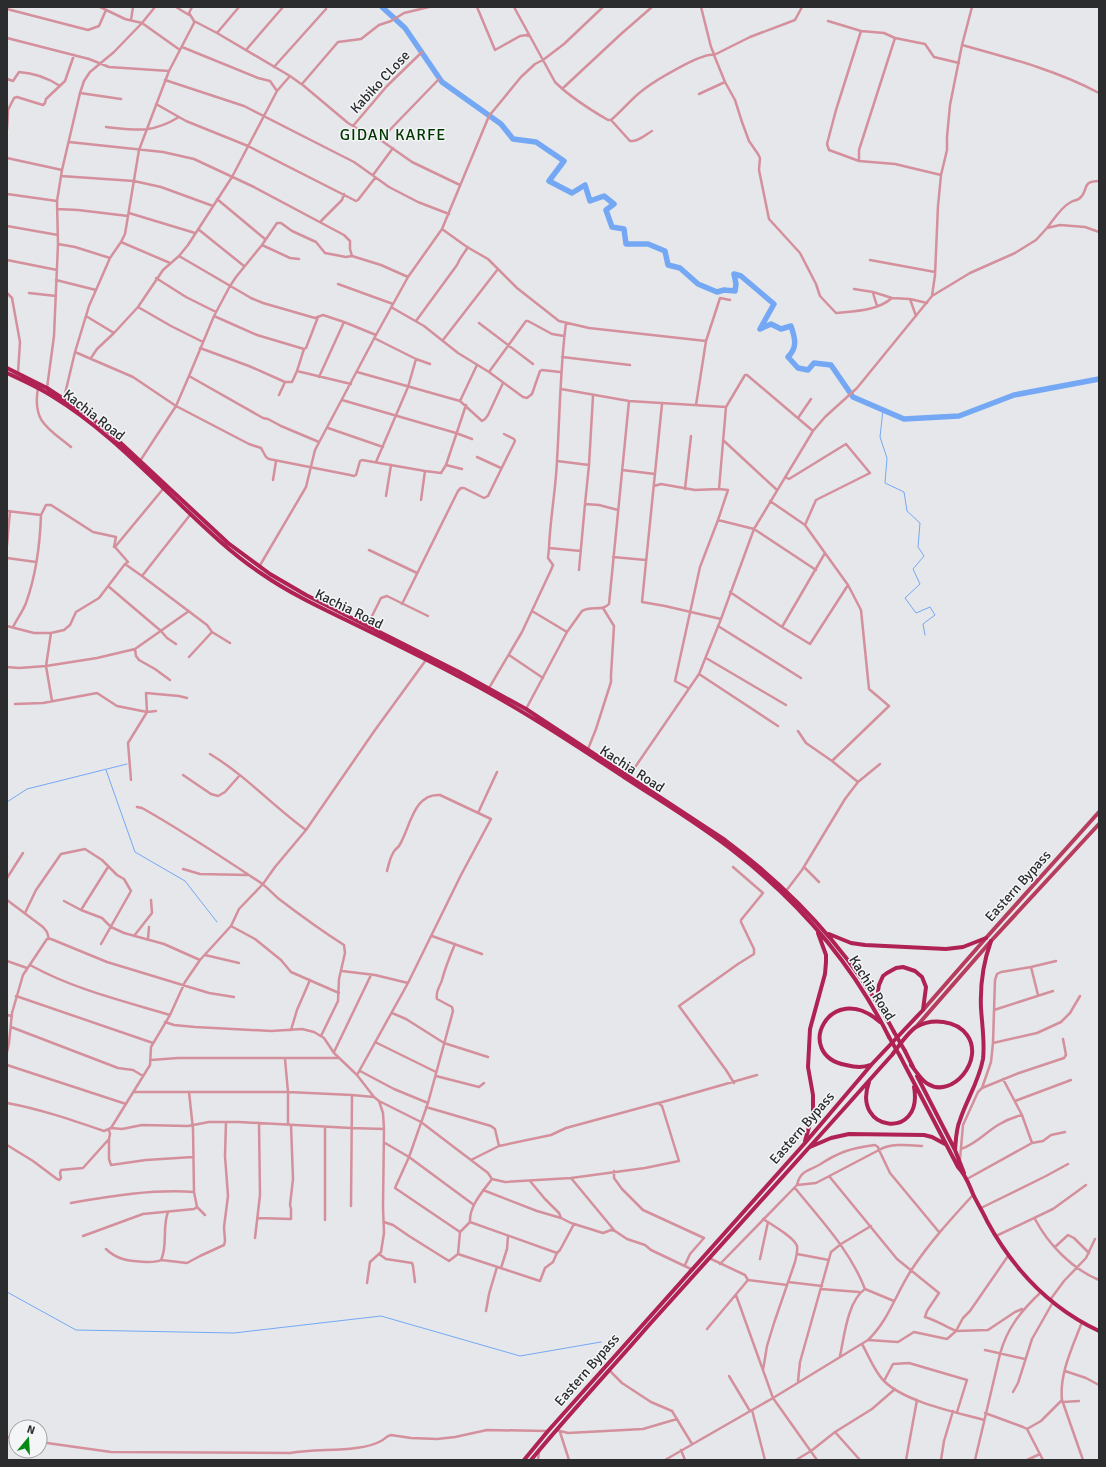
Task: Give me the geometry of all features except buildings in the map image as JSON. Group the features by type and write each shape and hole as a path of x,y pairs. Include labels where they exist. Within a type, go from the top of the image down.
{"highway":[{"name":"Kachia Road","path":"7,368 64,398 99,424 140,462 191,514 237,556 277,584 518,708 725,840 747,856 786,891 815,925 857,980 900,1056 958,1167 964,1173 974,1195 1008,1256 1041,1292 1082,1322 1099,1331"},
{"name":"Kachia Road","path":"7,373 38,388 67,406 97,428 163,489 259,567 294,589 526,708 629,776 737,853 770,881 815,925 828,934 858,973 884,1013"},
{"path":"805,1143 813,1113 813,1095 808,1061 810,1030 825,974 826,962 826,955 815,925"},
{"path":"828,934 865,945 946,949 962,947 986,938"},
{"path":"955,1150 959,1121 976,1083 982,1060 984,1047 981,984 986,955 991,941"},
{"path":"923,1010 926,992 922,978 915,971 903,967 896,968 887,973 880,981 878,991 884,1013 912,1064 960,1160 964,1173"},
{"path":"872,1064 867,1067 861,1067 849,1066 834,1062 824,1052 821,1046 821,1029 823,1024 832,1014 844,1009 868,1013 883,1025"},
{"name":"Eastern Bypass","path":"524,1460 691,1269 805,1143 872,1064 923,1010"},
{"path":"912,1064 925,1082 930,1086 942,1087 947,1086 959,1079 968,1068 973,1055 968,1036 952,1024 939,1021 915,1027"},
{"name":"Eastern Bypass","path":"531,1460 609,1370 870,1080 915,1027"},
{"path":"870,1080 866,1090 869,1109 877,1119 883,1123 890,1124 903,1121 912,1112 916,1097 913,1083"},
{"path":"808,1148 841,1135 857,1133 924,1135 932,1136 946,1144"}],"main road":[{"name":"Eastern Bypass","path":"923,1010 1099,812"},
{"name":"Eastern Bypass","path":"915,1027 991,941 1099,824"}],"street":[{"path":"100,7 125,19 142,23 181,48 258,78 270,81 278,91"},
{"path":"131,20 133,7"},
{"path":"47,388 54,336 58,244 57,201 62,170 80,93 84,81 99,64 114,52 142,23 155,7"},
{"path":"176,7 189,15 194,21 217,33 302,84 353,126 368,136 380,140 412,162 460,185"},
{"path":"189,15 189,10 192,7"},
{"path":"217,33 239,7"},
{"path":"246,50 283,7"},
{"path":"302,84 338,42 361,39 378,25 391,21 404,13 429,7"},
{"path":"477,7 495,50 520,36 527,35 533,43"},
{"path":"514,7 542,60 555,82 562,89 583,106 608,120 611,120 630,142 641,138 652,131"},
{"path":"259,567 301,498 306,487 313,457 319,442 328,428 374,338 408,277 442,229 489,116 521,78 535,64 564,44 603,7"},
{"path":"562,89 652,7"},
{"path":"701,7 711,47 725,82 735,100 749,141 760,158 759,170 769,219 800,253 816,284 820,296 836,313 866,310 887,302 892,298"},
{"path":"611,120 642,91 654,82 678,68 707,55 714,54 750,37 795,20 802,7"},
{"path":"932,296 935,272 937,212 941,175 947,150 950,105 962,45 972,7"},
{"path":"7,9 88,30 99,26 106,10"},
{"path":"274,67 326,9"},
{"path":"64,398 75,352 86,316 110,258 125,234 138,150 169,71 194,21"},
{"path":"828,21 861,31 884,33 895,38 925,44 934,57 959,63"},
{"path":"861,31 836,110 827,144 829,150 859,161 894,164 941,175"},
{"path":"7,38 74,55 109,67 129,70 169,71"},
{"path":"859,161 859,150 895,38"},
{"path":"962,45 1013,58 1068,79 1099,93"},
{"name":"Kabiko CLose","path":"353,126 387,86 422,52"},
{"path":"7,129 8,110 14,98 17,97 43,105 46,99 65,81 74,55"},
{"path":"7,79 13,81 19,72 27,72 45,78 60,86"},
{"path":"91,358 97,349 138,307 156,278 179,256 232,177 278,91 290,76"},
{"path":"380,140 440,79"},
{"path":"166,80 244,106 354,162 374,177 405,196 449,214"},
{"path":"699,94 725,82"},
{"path":"80,93 121,99"},
{"path":"156,104 186,121 248,146 356,201 393,148"},
{"path":"106,127 146,130 159,127 179,117"},
{"path":"69,142 178,154 194,159 321,221 348,237 350,240 350,253 352,256"},
{"path":"7,158 62,170"},
{"path":"61,176 134,181 162,187 213,206"},
{"path":"629,776 699,674 754,529 776,490 813,431 825,417 852,394 932,296 970,273 1036,240 1057,214 1071,202 1083,195 1088,183 1091,181 1099,181"},
{"path":"7,194 57,201"},
{"path":"321,221 342,200 344,194"},
{"path":"217,199 265,239"},
{"path":"57,209 128,216"},
{"path":"129,213 195,233"},
{"path":"140,462 176,406 214,316 230,286 278,222 292,231 316,242 325,253 346,257 352,256 381,265 408,277"},
{"path":"1047,228 1060,225 1084,227 1099,232"},
{"path":"7,226 58,235"},
{"path":"198,229 244,266"},
{"path":"442,229 488,259 517,288 534,302 554,317 566,323 589,328 706,341"},
{"path":"121,242 170,263"},
{"path":"58,244 75,247 110,258"},
{"path":"262,245 290,258 299,258"},
{"path":"416,321 458,265 468,247"},
{"path":"179,256 251,298 263,303 315,318 323,315 376,335"},
{"path":"7,260 57,270"},
{"path":"870,260 935,272"},
{"path":"443,340 498,269"},
{"path":"156,278 186,297 216,312"},
{"path":"56,280 96,290"},
{"path":"338,284 392,306 416,321 518,394 527,398 532,394 540,371 560,372"},
{"path":"854,289 873,292 892,298 910,299 927,303"},
{"path":"873,292 877,306"},
{"path":"7,293 12,298 20,342 18,373"},
{"path":"29,293 56,296"},
{"path":"696,406 706,341 720,298 730,300"},
{"path":"910,299 916,316"},
{"path":"138,307 203,342"},
{"path":"86,316 114,333"},
{"path":"214,316 257,335 304,349"},
{"path":"200,348 249,366 284,382 292,382 304,349 306,348 318,318"},
{"path":"489,372 526,321 552,334 564,336"},
{"path":"318,377 344,322"},
{"path":"479,323 533,364"},
{"path":"489,688 509,655 553,567 548,558 557,461 560,372 566,323"},
{"path":"374,338 416,360 430,364"},
{"path":"75,352 140,381 176,406 249,444 261,448 266,457 276,461 354,476 360,461 362,460 441,473 446,465 466,405"},
{"path":"562,357 630,365"},
{"path":"376,462 408,387 416,360"},
{"path":"460,401 477,364"},
{"path":"297,371 351,384"},
{"path":"357,372 460,401 466,405 480,420 484,421 503,383"},
{"path":"719,489 726,407 745,375 747,375 813,431"},
{"path":"189,376 263,418 319,442"},
{"path":"280,395 284,382"},
{"path":"38,388 36,401 39,417 43,424 71,447"},
{"path":"560,389 593,396 629,401 726,407"},
{"path":"579,570 589,465 593,396"},
{"path":"798,418 811,399"},
{"path":"342,400 472,439"},
{"path":"526,708 566,632 584,610 603,608 609,604 629,401"},
{"path":"662,404 642,602 690,611 721,619"},
{"path":"328,428 383,447"},
{"path":"402,604 458,491 461,488 464,488 486,498 515,441 504,434"},
{"path":"685,489 691,436"},
{"path":"723,440 776,490"},
{"path":"785,477 789,479 846,444 870,473 816,500 805,525"},
{"path":"478,457 501,468"},
{"path":"273,480 276,461"},
{"path":"557,461 589,465"},
{"path":"386,496 391,465"},
{"path":"446,465 462,469"},
{"path":"622,470 655,476 661,484"},
{"path":"421,500 425,471"},
{"path":"654,486 661,484 694,490 728,490 700,567 675,681 688,688"},
{"path":"115,547 163,489"},
{"path":"770,501 805,525 848,585 861,610 870,689 889,706 832,761"},
{"path":"585,504 599,505 618,510"},
{"path":"7,626 30,632 51,633 67,628 76,612 99,598 115,576 128,562 114,547 116,537 93,532 51,505 44,506 41,515 40,542 34,577 26,604 13,627"},
{"path":"7,545 8,511 41,515"},
{"path":"142,576 191,514"},
{"path":"718,520 754,529 816,570"},
{"path":"549,548 580,551"},
{"path":"369,550 417,573"},
{"path":"782,627 825,553"},
{"path":"613,557 646,560"},
{"path":"7,558 36,562"},
{"path":"125,564 208,625 212,632 230,643"},
{"path":"730,592 810,644 848,585"},
{"path":"108,586 162,631 167,638 176,644"},
{"path":"367,626 381,598 386,596 428,616"},
{"path":"588,749 611,682 614,626 603,608"},
{"path":"7,667 19,668 46,666 97,658 135,649 189,611"},
{"path":"532,611 566,632"},
{"path":"718,626 801,678"},
{"path":"189,657 212,632"},
{"path":"51,633 46,666 52,701"},
{"path":"135,649 136,656 139,660 170,680"},
{"path":"509,655 543,678"},
{"path":"705,658 786,705"},
{"path":"194,1158 146,1160 111,1165 109,1159 110,1129 150,1065 150,1050 153,1043 170,1014 184,984 200,960 231,926 239,909 263,884 275,867 306,830 375,730 426,660"},
{"path":"699,674 778,726"},
{"path":"15,704 52,701 97,693 117,706 147,712 156,711"},
{"path":"131,780 128,743 147,712 146,693 187,698"},
{"path":"798,731 806,743 832,761 858,782"},
{"path":"210,754 240,775 286,816 306,830"},
{"path":"786,891 804,867 837,812 858,782 880,764"},
{"path":"478,813 498,772"},
{"path":"183,775 212,794 218,796 225,792 240,775"},
{"path":"357,1075 408,983 491,820 440,795 433,795 427,798 414,811 399,846 394,851 389,861 388,871"},
{"path":"136,807 142,808 180,829 236,865 247,875 263,884 305,918 344,945 346,949 339,979 338,1001 321,1036"},
{"path":"837,812 841,815"},
{"path":"25,913 36,890 61,854 73,850 85,849 102,860 108,867 124,879 131,891 102,944"},
{"path":"7,878 23,853"},
{"path":"81,910 108,867"},
{"path":"733,867 763,893 741,920 754,950 754,954 679,1006 734,1082"},
{"path":"804,867 819,882"},
{"path":"183,869 200,874 247,875"},
{"path":"7,900 43,927 47,932 49,939"},
{"path":"64,900 81,910 102,918 111,927 124,933 164,944 200,960"},
{"path":"134,936 152,913 151,900"},
{"path":"231,926 255,939 280,960 291,972 339,993"},
{"path":"148,939 149,927"},
{"path":"432,936 482,954"},
{"path":"7,1052 16,996 23,975 46,940 49,939"},
{"path":"49,939 107,962 184,984 209,993 234,997"},
{"path":"455,944 436,994 437,998 441,1002 452,1007 453,1011 427,1105 409,1157 395,1188 460,1232"},
{"path":"206,955 238,963"},
{"path":"7,961 27,968"},
{"path":"982,1088 991,1062 994,1044 995,980 997,974 1056,961"},
{"path":"30,965 42,972 101,995 170,1014"},
{"path":"1031,967 1038,995"},
{"path":"342,971 371,974 408,983"},
{"path":"334,1053 371,974"},
{"path":"291,1030 296,1010 310,980"},
{"path":"994,1010 1053,991"},
{"path":"16,996 153,1043"},
{"path":"994,1044 1036,1033 1061,1022 1070,1013 1080,996"},
{"path":"392,1013 406,1019 444,1043 488,1057"},
{"path":"7,1015 12,1016"},
{"path":"165,1022 174,1025 195,1027 271,1031 302,1029 314,1032 321,1036 334,1053 357,1075 374,1097 379,1101 421,1122 488,1173 492,1179 505,1182 571,1178 645,1168 679,1161 662,1106 658,1103"},
{"path":"11,1027 118,1068 133,1070 143,1076"},
{"path":"960,1160 961,1133 963,1125 978,1092 982,1088 1028,1069 1064,1058 1066,1055 1063,1039"},
{"path":"375,1042 436,1074 479,1086 484,1083"},
{"path":"150,1060 178,1058 339,1058"},
{"path":"258,1218 291,1219 290,1205 292,1179 285,1058"},
{"path":"7,1064 126,1104"},
{"path":"360,1070 427,1105 491,1126 496,1129 499,1146"},
{"path":"471,1160 499,1146 551,1135 566,1128 756,1075"},
{"path":"1004,1079 1022,1115 1032,1143"},
{"path":"1015,1101 1071,1080"},
{"path":"133,1092 288,1092 352,1094 374,1097"},
{"path":"188,1092 194,1158 194,1192 197,1206 205,1215"},
{"path":"351,1206 352,1094"},
{"path":"366,1283 370,1262 379,1254 384,1233 383,1207 385,1143 383,1113 379,1101"},
{"path":"7,1103 51,1113 104,1131 142,1125 188,1126 209,1122 384,1129"},
{"path":"961,1149 970,1146 998,1125 1022,1115"},
{"path":"106,1249 111,1254 123,1259 152,1262 161,1260 187,1264 224,1244 224,1227 228,1196 225,1156 226,1122"},
{"path":"256,1238 260,1195 258,1123"},
{"path":"325,1127 325,1220"},
{"path":"967,1180 1032,1143 1043,1141 1051,1135 1064,1132"},
{"path":"7,1145 33,1161 59,1180 61,1178 61,1170 80,1169 86,1166 109,1139"},
{"path":"385,1143 409,1157 474,1205"},
{"path":"720,1264 796,1186 802,1173 831,1156 845,1150 875,1145 878,1147 878,1150 890,1173 939,1232"},
{"path":"796,1186 810,1185 883,1147 922,1146"},
{"path":"981,1208 1068,1164"},
{"path":"614,1171 614,1178 622,1190 643,1210 704,1238 690,1254 685,1265"},
{"path":"829,1176 893,1255 939,1293 927,1311 925,1317 937,1321 939,1324 956,1331 988,1330 1015,1312 1024,1308"},
{"path":"571,1178 615,1231 627,1239 645,1246 691,1269"},
{"path":"384,1222 393,1225 449,1262 458,1254 460,1232 470,1222 470,1215 474,1205 492,1179"},
{"path":"530,1181 559,1213 561,1218"},
{"path":"996,1236 1035,1219 1053,1209 1086,1185"},
{"path":"796,1186 841,1244 865,1289 894,1301"},
{"path":"483,1190 574,1224 604,1233 612,1230 615,1231"},
{"path":"71,1203 151,1192 194,1192"},
{"path":"665,1460 773,1398 798,1381 868,1340 878,1330 911,1270 939,1232 974,1195"},
{"path":"83,1236 143,1214 194,1210 197,1206"},
{"path":"161,1260 166,1217 168,1212"},
{"path":"763,1219 792,1239 796,1244 797,1254 767,1346 763,1370"},
{"path":"1035,1219 1044,1235 1077,1268 1099,1280"},
{"path":"470,1222 557,1253"},
{"path":"760,1259 768,1222"},
{"path":"458,1254 540,1281 545,1268 553,1262 574,1224"},
{"path":"798,1381 800,1362 831,1252 841,1244 871,1226"},
{"path":"1055,1247 1068,1235 1074,1238 1089,1253"},
{"path":"501,1268 507,1249 508,1236"},
{"path":"1013,1392 1018,1383 1025,1359 1037,1328 1064,1281 1089,1253 1096,1239"},
{"path":"379,1254 386,1259 412,1264 415,1282"},
{"path":"797,1254 829,1260"},
{"path":"868,1340 898,1342 914,1332 947,1339 956,1331 963,1318 970,1311 1008,1256"},
{"path":"709,1258 746,1275 748,1280"},
{"path":"486,1311 488,1294 497,1267"},
{"path":"748,1280 788,1283 859,1292 865,1289"},
{"path":"707,1329 748,1280"},
{"path":"840,1356 850,1315 859,1292"},
{"path":"975,1460 1000,1352 1011,1328 1024,1308 1041,1292"},
{"path":"736,1295 773,1398 817,1460"},
{"path":"1082,1322 1065,1371 1061,1392 1083,1460"},
{"path":"862,1344 876,1372 884,1381 895,1389 918,1400 984,1420"},
{"path":"985,1350 1000,1352 1025,1359"},
{"path":"884,1381 892,1364 904,1363 920,1366 967,1380 957,1412"},
{"path":"609,1370 622,1383 651,1402 672,1411 692,1444"},
{"path":"1065,1371 1086,1378 1099,1385"},
{"path":"729,1376 751,1410 765,1460"},
{"path":"796,1460 811,1451 835,1432 872,1409 895,1389"},
{"path":"906,1460 918,1400"},
{"path":"1027,1429 1046,1416 1063,1401 1079,1401"},
{"path":"941,1460 944,1441 953,1411"},
{"path":"986,1413 1027,1429 1043,1460"},
{"path":"558,1430 568,1434 643,1429 677,1419"},
{"path":"48,1443 111,1452 290,1453 311,1450 356,1448 378,1442 388,1435 411,1438 448,1439 487,1430 548,1431"},
{"path":"558,1430 569,1460"},
{"path":"835,1432 860,1460"},
{"path":"681,1450 685,1460"},
{"path":"538,1460 539,1451"},
{"path":"1027,1460 1040,1454"}],"waterway":[{"path":"382,7 405,28 442,82 501,124 513,139 536,142 564,161 549,181 572,193 585,185 590,201 604,196 614,204 606,210 612,227 624,229 626,244 648,244 665,251 668,265 680,268 698,284 717,292 724,290 735,291 736,284 734,274 741,276 774,304 760,329 771,324 781,329 791,326 795,342 793,350 788,357 798,368 808,370 814,363 831,365 853,397 904,419 959,416 1014,395 1099,379"},
{"path":"883,410 880,437 887,458 885,483 904,492 907,511 920,523 918,547 924,556 913,569 920,584 905,598 916,613 930,607 935,615 923,624 925,635"},
{"path":"7,802 27,789 127,764"},
{"path":"106,770 135,852 185,881 217,922"},
{"path":"7,1292 76,1330 234,1333 381,1316 520,1356 601,1342"}],"district":[{"name":"GIDAN KARFE","path":"393,135"}]}
